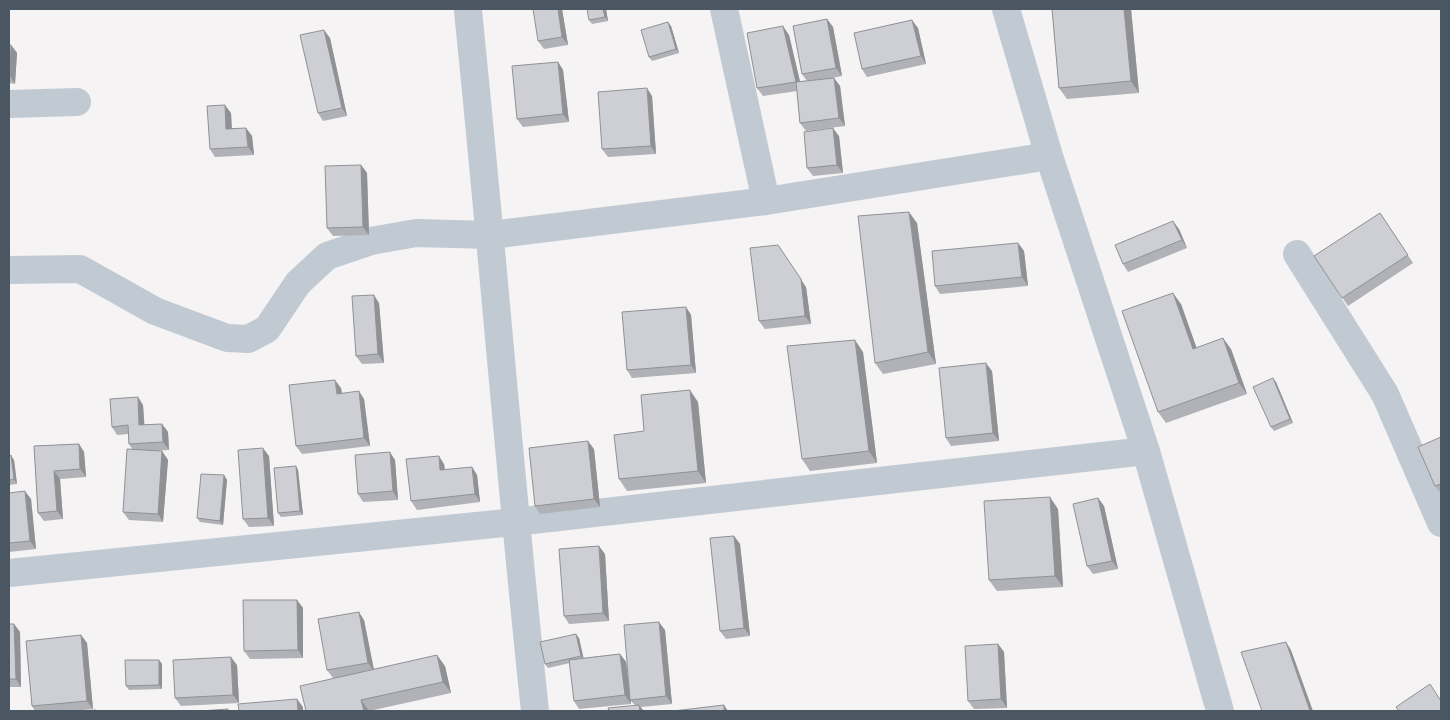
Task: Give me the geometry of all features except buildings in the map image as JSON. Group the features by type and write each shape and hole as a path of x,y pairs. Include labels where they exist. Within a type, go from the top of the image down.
{"street":[{"path":"724,9 766,201"},
{"path":"1006,9 1049,156 1146,450 1220,711"},
{"path":"468,11 491,235 515,522 534,711"},
{"path":"9,104 77,102"},
{"path":"9,270 80,269 155,311 227,338 248,339 267,329 298,283 327,256 371,242 416,233 491,235 766,201 1049,156"},
{"path":"1297,254 1385,394 1441,523"},
{"path":"9,573 515,522 1146,450"}]}
